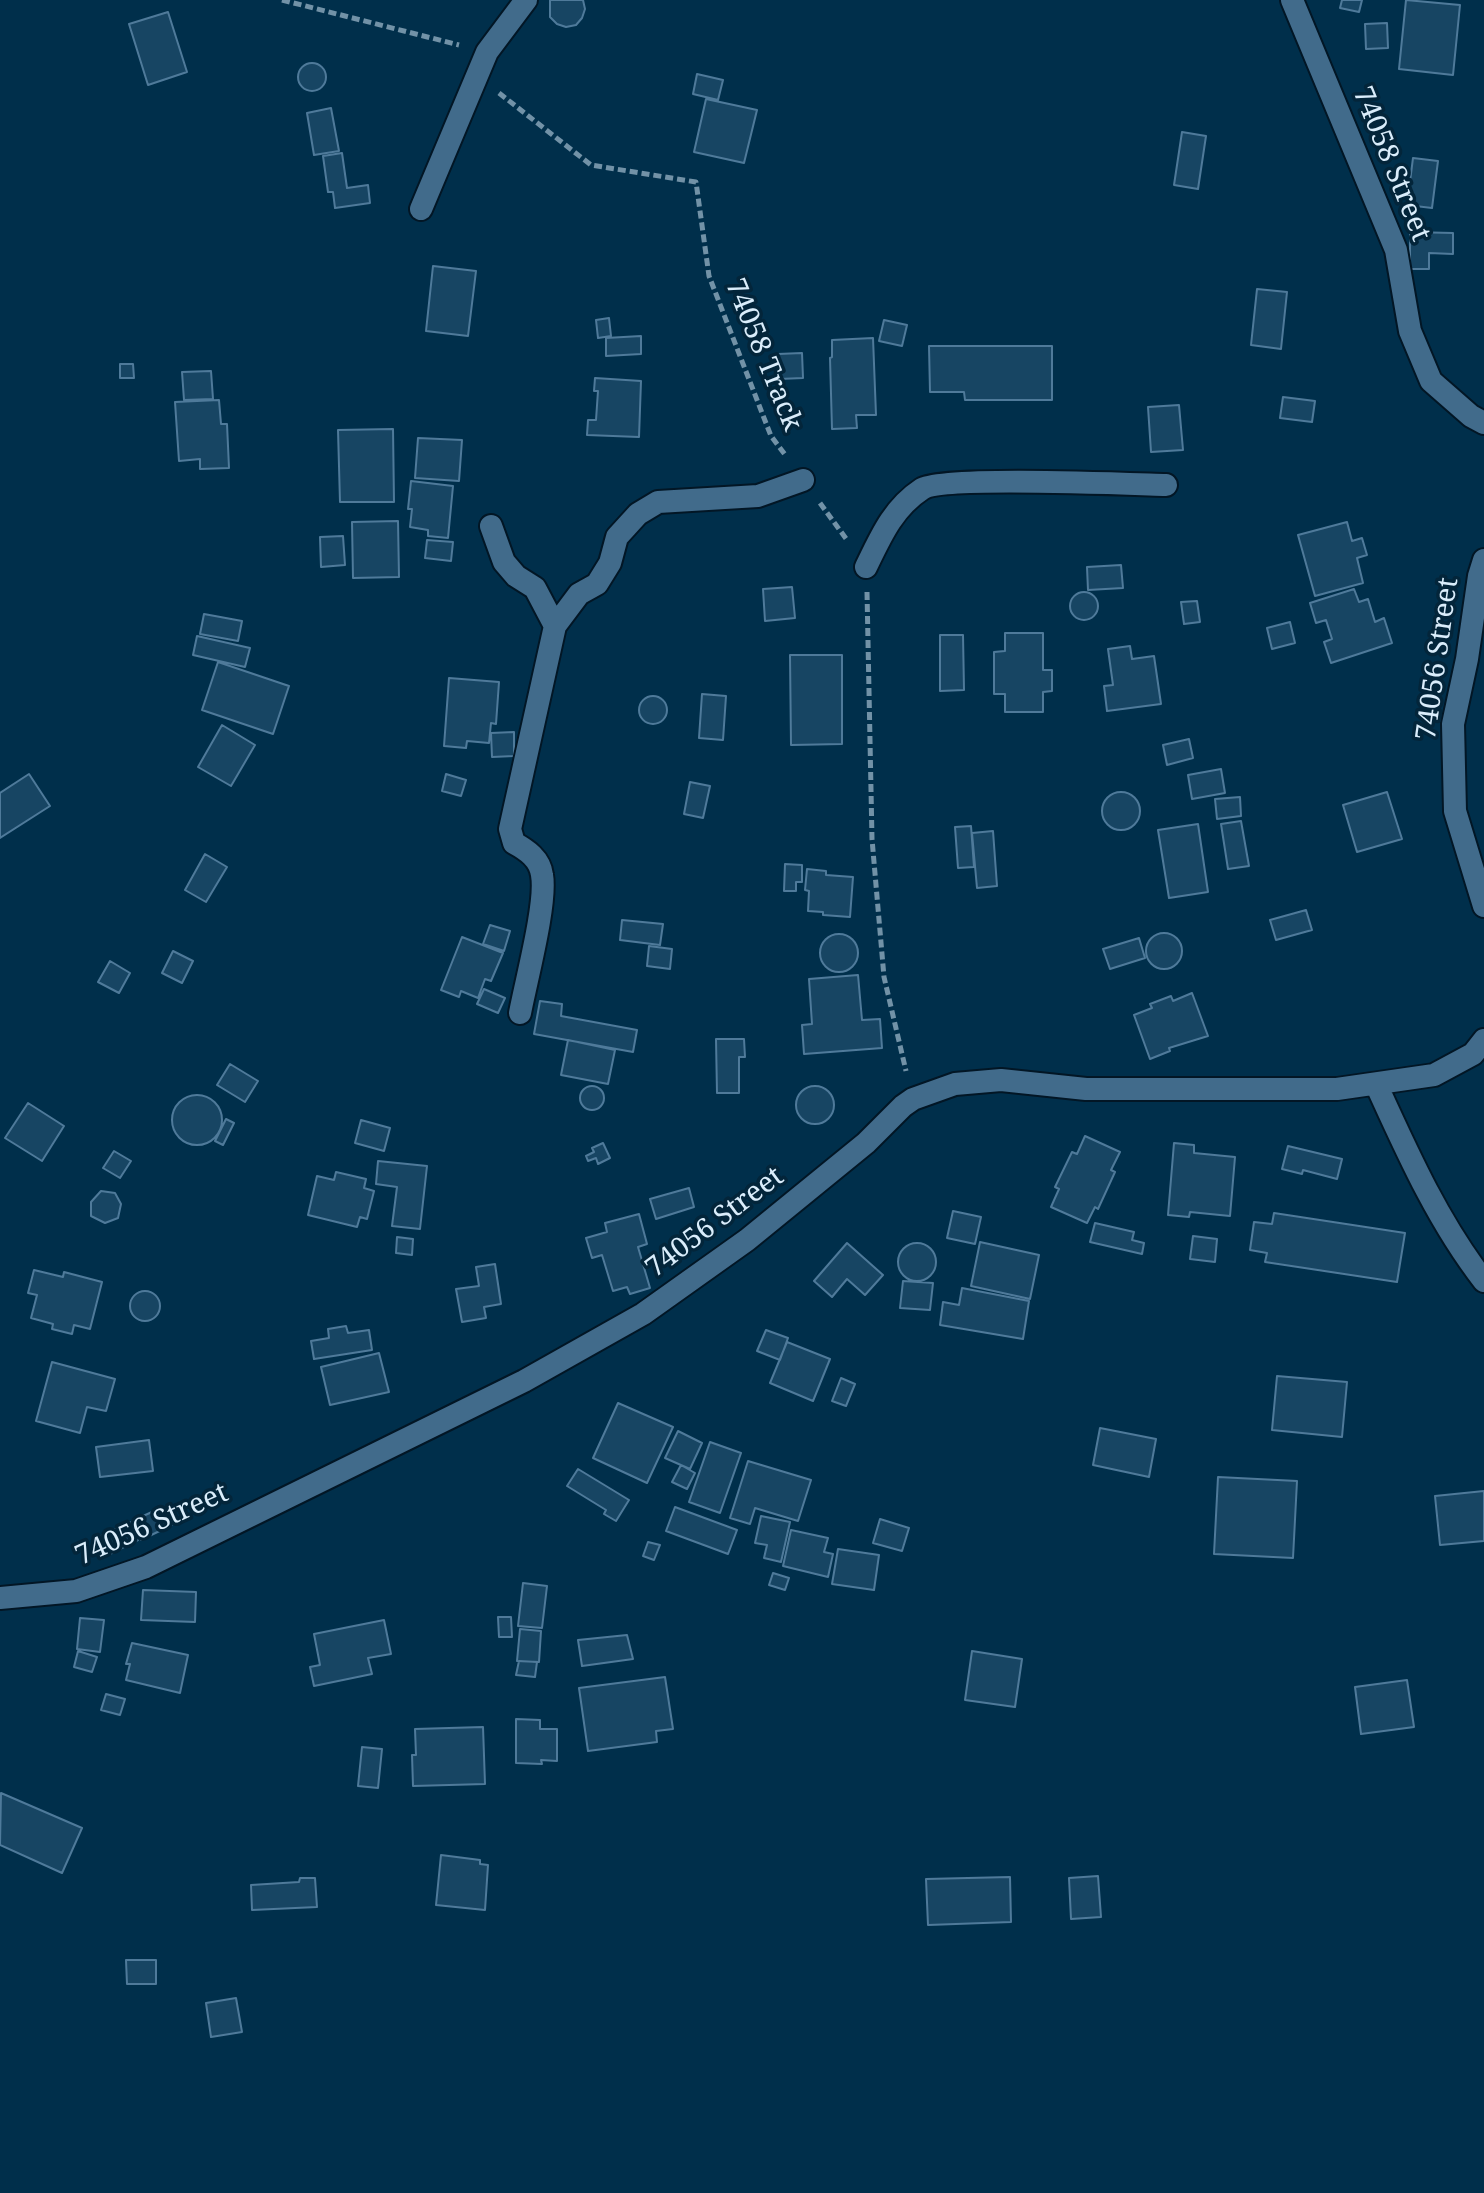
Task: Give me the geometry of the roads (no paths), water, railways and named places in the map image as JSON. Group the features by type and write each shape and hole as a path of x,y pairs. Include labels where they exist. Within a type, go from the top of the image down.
{"street":[{"path":"421,209 487,52 526,0"},
{"name":"74058 Street","path":"1292,0 1396,250 1410,331 1431,381 1471,416 1484,423"},
{"path":"520,1013 542,897 542,873 531,852 514,843 510,829 555,626 579,594 597,584 610,563 617,537 638,514 658,502 758,496 803,480"},
{"path":"866,567 888,519 925,486 983,482 1166,485"},
{"path":"491,526 504,562 516,576 535,588 555,626"},
{"name":"74056 Street","path":"1484,560 1453,724 1455,811 1484,906"},
{"name":"74056 Street","path":"0,1598 76,1591 146,1567 524,1381 643,1314 747,1240 866,1143 913,1099 955,1084 1001,1080 1086,1089 1337,1089 1434,1075 1473,1054 1484,1040"},
{"path":"1376,1084 1449,1231 1484,1281"}]}
